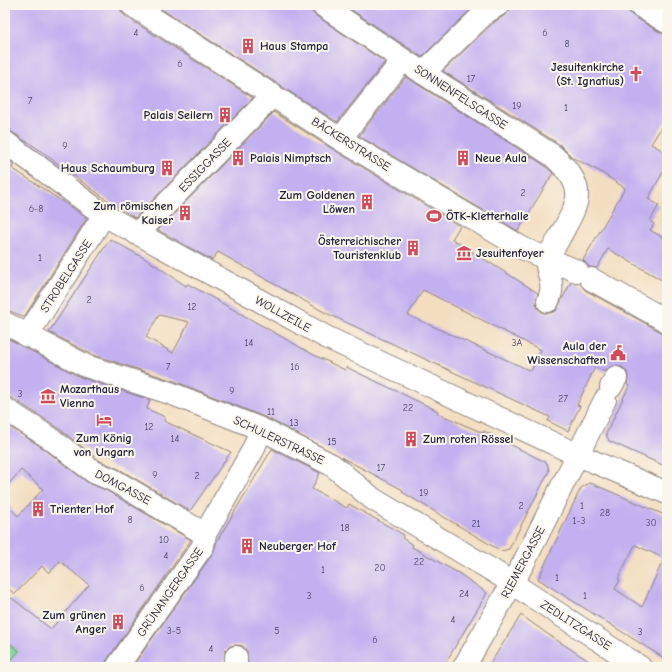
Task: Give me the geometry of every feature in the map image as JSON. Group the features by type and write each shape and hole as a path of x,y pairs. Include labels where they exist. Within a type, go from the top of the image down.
{"street":[{"name":"BÄCKERSTRASSE","path":"132,5 340,138 524,249 584,275 667,321"},
{"name":"SONNENFELSGASSE","path":"322,5 403,60 552,155 564,166 575,183 578,193 577,205 547,259"},
{"path":"423,73 485,13 498,5"},
{"path":"638,5 667,22"},
{"path":"340,138 403,60"},
{"name":"ESSIGGASSE","path":"137,234 273,95"},
{"name":"WOLLZEILE","path":"5,142 104,215 326,337 578,455 667,493"},
{"name":"STROBELGASSE","path":"27,336 104,215"},
{"path":"547,259 552,292 548,301"},
{"name":"SCHULERSTRASSE","path":"5,323 86,366 170,393 261,429 332,465 373,499 512,583"},
{"path":"578,455 611,388"},
{"name":"DOMGASSE","path":"9,419 50,438 94,472 113,480 205,534"},
{"name":"GRÜNANGERGASSE","path":"117,667 203,546 205,534 253,450 261,429"},
{"name":"RIEMERGASSE","path":"464,667 512,583 578,455"},
{"name":"ZEDLITZGASSE","path":"512,583 640,667"}],"green space":[{"path":"5,640 21,653 14,662 11,660 5,667"}],"building":[{"path":"5,5 120,5 121,11 125,16 253,98 135,218 103,197 27,141 12,132 5,130"},
{"path":"155,5 310,5 311,11 315,15 385,62 337,122"},
{"path":"344,5 475,5 422,57"},
{"path":"510,5 627,5 628,11 633,16 661,33 667,34 667,118 651,144 667,153 667,165 648,199 659,205 650,221 654,224 650,230 667,240 667,283 608,249 597,268 589,267 583,260 625,188 599,171 573,158 559,144 443,71 493,23 505,15 509,11"},
{"name":"Neue Aula","path":"406,77 544,165 553,173 518,231 359,136"},
{"path":"274,112 460,226 452,239 538,293 536,303 538,309 543,313 556,311 571,282 580,283 585,290 661,332 667,333 667,467 609,441 606,434 629,386 627,384 627,372 622,367 610,367 605,372 595,367 577,405 580,406 568,431 548,421 550,417 324,312 218,252 212,260 158,230","holes":["423,290 541,350 531,371 408,315"]},
{"path":"5,158 14,164 12,168 87,218 24,317 5,309"},
{"path":"110,239 151,262 186,286 188,284 314,355 345,370 346,367 438,411 437,413 483,433 484,431 547,463 549,471 509,549 501,551 402,492 403,490 267,418 174,381 91,354 49,332","holes":["159,315 189,322 173,353 146,337"]},
{"path":"7,338 80,377 150,400 147,409 165,417 164,421 231,452 190,511 119,469 100,461 57,427 12,398 5,397 5,341"},
{"path":"5,424 43,448 87,482 107,491 191,540 107,660 105,667 5,667 19,651 5,640 5,605 12,598 51,629 89,585 60,561 49,573 42,566 15,594 5,586 5,503 18,516 43,489 21,470 5,488"},
{"path":"272,449 320,473 312,489 347,508 349,504 404,535 402,538 413,545 412,547 460,574 487,593 443,667 248,667 247,651 243,646 236,645 230,646 225,651 224,667 132,667 213,553 217,541"},
{"path":"589,483 593,484 667,516 667,660 538,579 581,488","holes":["635,545 664,558 642,607 615,589 620,580 618,579"]},
{"path":"521,615 549,635 598,667 488,667"}],"place":[{"name":"Haus Stampa","path":"248,46"},
{"name":"Jesuitenkirche (St. Ignatius)","path":"636,74"},
{"name":"Palais Seilern","path":"225,115"},
{"name":"Palais Nimptsch","path":"238,158"},
{"name":"Neue Aula","path":"463,158"},
{"name":"Haus Schaumburg","path":"167,168"},
{"name":"Zum Goldenen Löwen","path":"367,202"},
{"name":"Zum römischen Kaiser","path":"185,213"},
{"name":"ÖTK-Kletterhalle","path":"434,216"},
{"name":"Österreichischer Touristenklub","path":"413,248"},
{"name":"Jesuitenfoyer","path":"464,253"},
{"name":"Aula der Wissenschaften","path":"618,353"},
{"name":"Mozarthaus Vienna","path":"48,396"},
{"name":"Zum König von Ungarn","path":"104,420"},
{"name":"Zum roten Rössel","path":"411,439"},
{"name":"Trienter Hof","path":"38,509"},
{"name":"Neuberger Hof","path":"247,546"},
{"name":"Zum grünen Anger","path":"118,622"}]}
